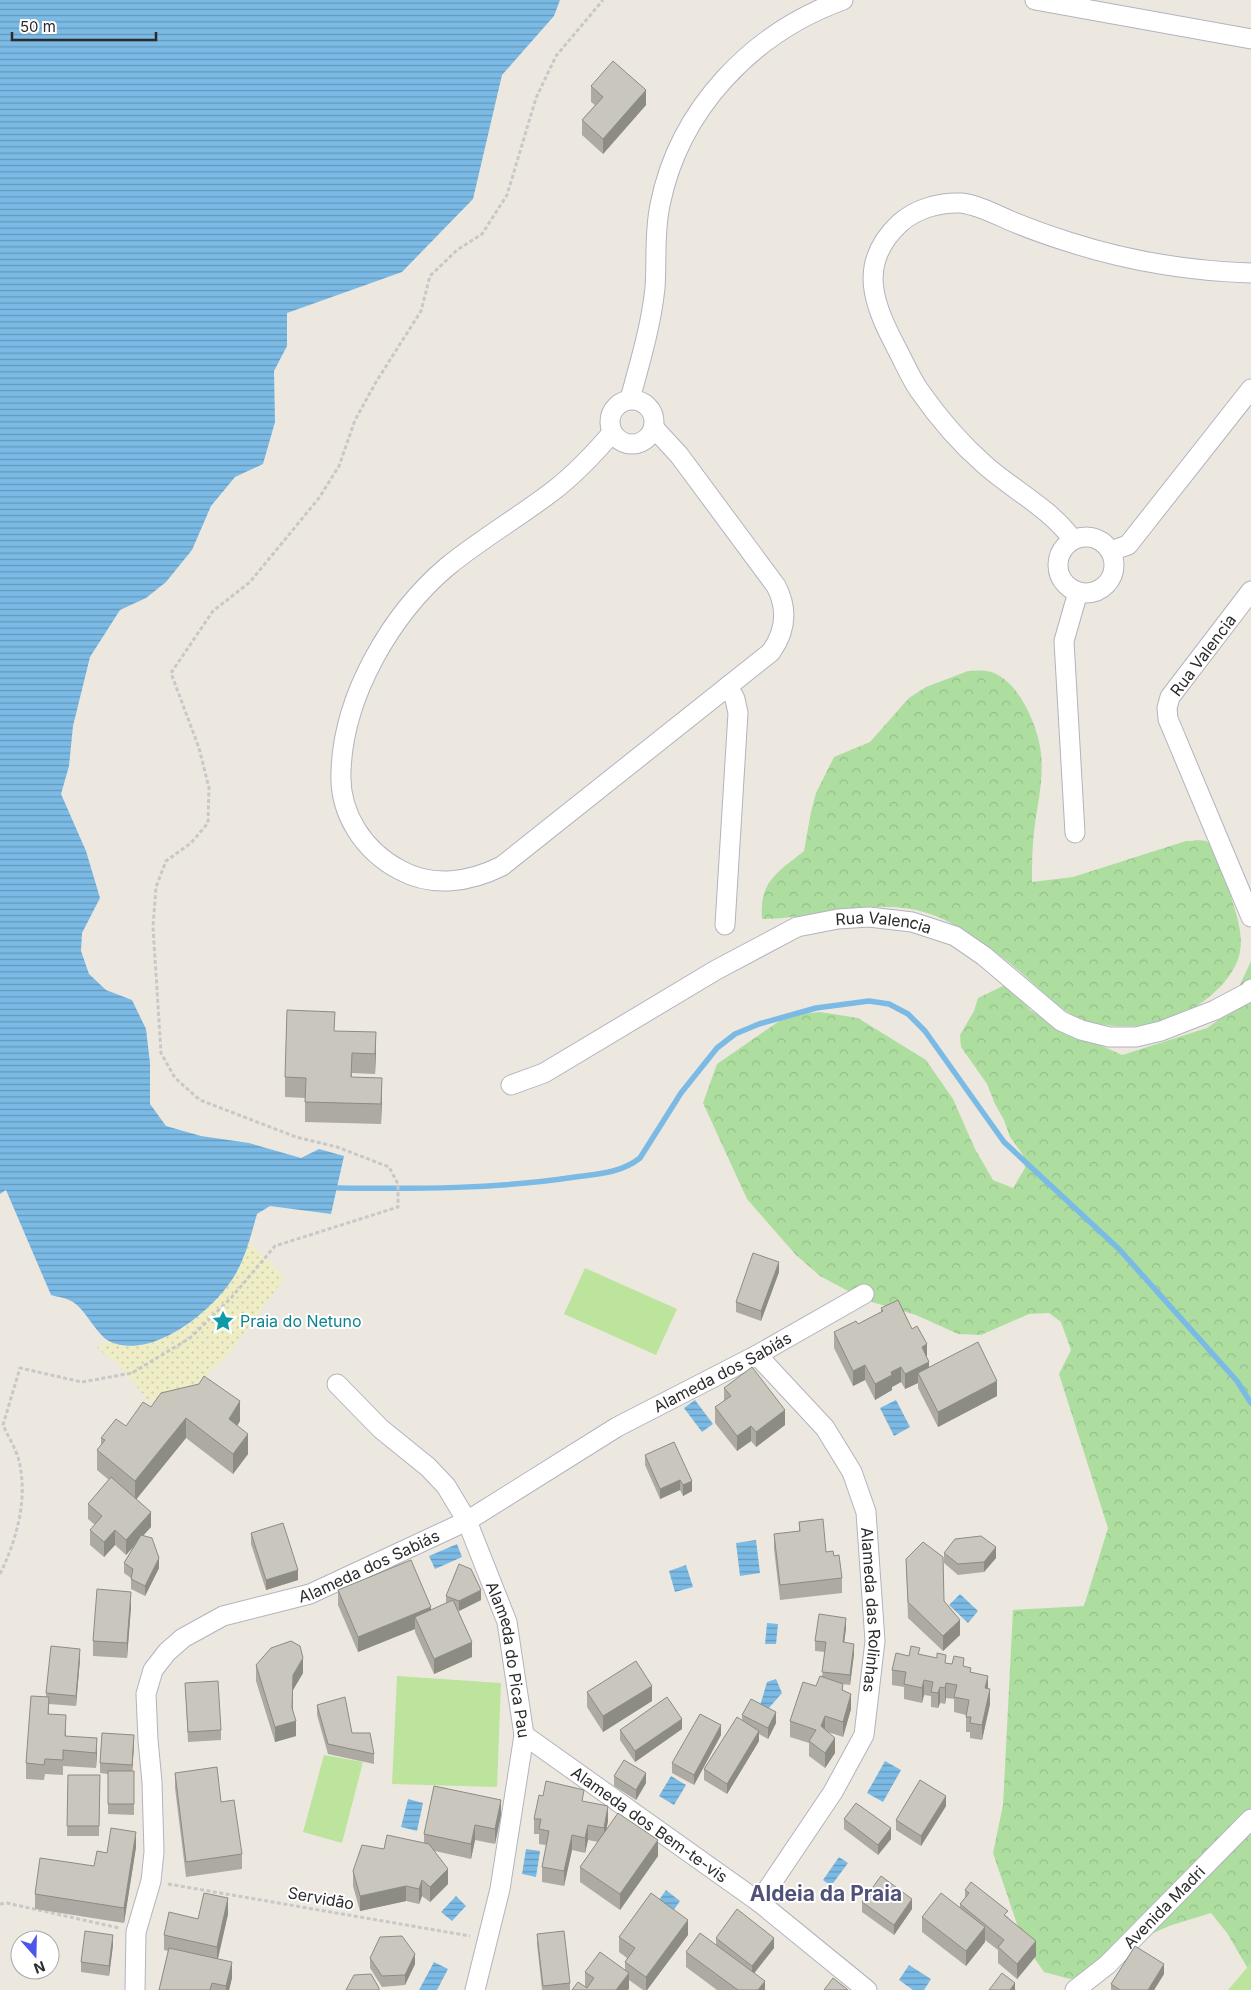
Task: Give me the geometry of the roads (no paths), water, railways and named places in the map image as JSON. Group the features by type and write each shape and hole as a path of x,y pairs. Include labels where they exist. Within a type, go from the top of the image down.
{"street":[{"path":"630,399 651,320 656,260 656,230 660,204 673,163 687,132 716,89 752,52 799,19 843,0"},
{"path":"1035,0 1251,39"},
{"path":"1072,540 1058,522 985,465 945,422 919,390 881,319 873,292 875,265 886,240 905,219 918,211 940,205 962,204 976,207 1070,243 1112,254 1188,268 1251,273"},
{"path":"1111,551 1128,545 1251,389"},
{"path":"630,399 639,400 652,411 655,419 654,428 650,436 643,442 635,444 626,443 618,439 612,433 610,424 614,407 630,399"},
{"path":"612,433 575,472 553,491 449,566 427,586 390,632 363,682 346,736 340,780 348,814 364,843 390,865 405,873 437,881 471,879 487,874 502,866 771,652 776,644 781,635 784,616 781,595 776,586 679,455 654,428"},
{"path":"1083,537 1094,538 1104,543 1111,551 1114,562 1113,573 1100,590 1089,593 1078,592 1068,587 1061,579 1058,568 1059,557 1064,547 1072,540 1083,537"},
{"name":"Rua Valencia","path":"1251,591 1170,697 1167,708 1168,719 1185,763 1251,917"},
{"path":"1075,833 1064,641 1078,592"},
{"path":"724,925 738,713 735,700 728,686"},
{"name":"Rua Valencia","path":"511,1085 544,1073 716,970 798,927 838,919 869,917 912,922 955,936 984,956 1061,1021 1080,1030 1109,1037 1136,1037 1161,1031 1215,1010 1249,992 1251,989"},
{"name":"Alameda dos Sabiás","path":"135,1990 136,1932 151,1881 154,1844 146,1694 154,1670 167,1652 183,1638 223,1616 310,1594 468,1521 617,1427 757,1355 864,1294"},
{"name":"Alameda das Rolinhas","path":"757,1355 825,1428 852,1472 866,1512 875,1641 864,1735 833,1792 759,1902"},
{"name":"Alameda do Pica Pau","path":"337,1384 381,1429 428,1467 446,1486 468,1521 507,1622 524,1735 500,1889 475,1990"},
{"name":"Alameda dos Bem-te-vis","path":"524,1735 759,1902 867,1990"},
{"name":"Avenida Madri","path":"1075,1990 1107,1965 1251,1819"}],"water":[{"path":"0,0 560,0 554,16 502,75 473,199 402,272 287,313 287,346 274,371 275,422 263,464 235,477 211,506 192,550 166,582 146,598 120,610 90,657 73,726 69,766 61,794 86,851 100,898 82,933 81,951 89,974 106,990 132,1000 146,1029 150,1063 150,1104 166,1126 201,1136 249,1143 301,1158 319,1149 344,1156 331,1214 270,1206 257,1214 248,1245 235,1275 213,1303 181,1329 144,1344 126,1346 104,1338 82,1310 73,1302 51,1295 6,1190 0,1194"},
{"path":"695,1400 713,1424 702,1432 684,1408"},
{"path":"896,1400 910,1427 894,1436 880,1408"},
{"path":"756,1540 760,1573 740,1576 736,1543"},
{"path":"457,1544 462,1557 435,1569 429,1556"},
{"path":"686,1565 693,1587 675,1592 669,1571"},
{"path":"960,1594 978,1611 968,1623 949,1605"},
{"path":"767,1623 778,1624 776,1644 765,1644"},
{"path":"776,1679 782,1693 768,1709 760,1706 767,1682"},
{"path":"885,1761 901,1770 883,1802 867,1793"},
{"path":"671,1776 686,1785 674,1805 659,1796"},
{"path":"408,1799 423,1803 417,1831 401,1827"},
{"path":"526,1849 540,1851 536,1877 522,1874"},
{"path":"839,1857 848,1863 831,1886 823,1880"},
{"path":"666,1890 680,1901 673,1911 659,1900"},
{"path":"456,1896 466,1906 452,1921 441,1912"},
{"path":"434,1962 448,1969 437,1990 419,1990"},
{"path":"909,1965 931,1979 924,1990 913,1990 899,1980"}],"waterway":[{"path":"338,1188 487,1186 546,1181 601,1174 617,1170 640,1158 681,1093 717,1048 735,1034 759,1024 816,1008 869,1001 889,1004 908,1014 925,1031 1004,1142 1119,1249 1237,1381 1251,1403"}],"place":[{"name":"Praia do Netuno","path":"223,1321"}],"district":[{"name":"Aldeia da Praia","path":"826,1894"}]}
